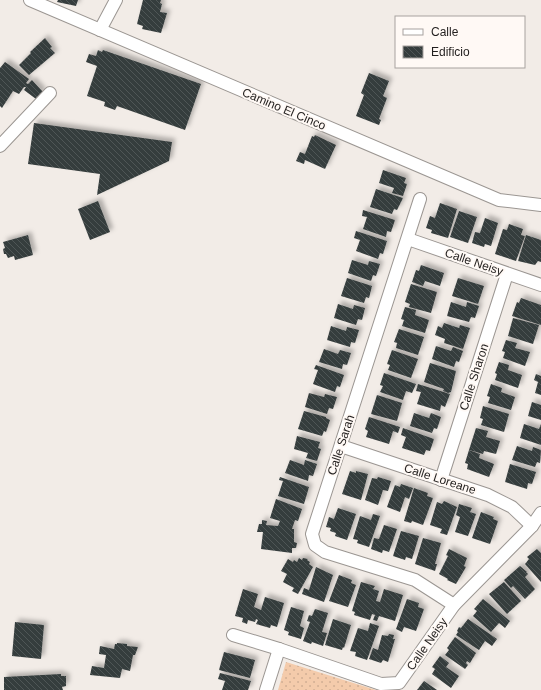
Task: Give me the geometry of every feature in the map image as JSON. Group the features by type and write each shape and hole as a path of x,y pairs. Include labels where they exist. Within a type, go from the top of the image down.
{"street":[{"name":"Camino El Cinco","path":"30,0 499,200 541,205"},
{"path":"100,30 116,0"},
{"path":"0,146 50,93"},
{"name":"Calle Sarah","path":"420,200 312,534 315,544 325,552 415,580 454,605"},
{"name":"Calle Neisy","path":"408,239 541,285"},
{"name":"Calle Sharon","path":"441,480 507,274"},
{"name":"Calle Loreane","path":"341,446 488,495 512,507 532,526"},
{"name":"Calle Neisy","path":"233,635 278,648 381,684 399,683 454,605 532,526 541,513"},
{"path":"266,690 278,648"}],"shaded area":[{"path":"286,662 376,690 278,690"}],"building":[{"path":"58,0 78,0 76,6 57,2"},
{"path":"143,0 161,0 160,3 162,4 160,12 167,13 161,33 142,29 143,26 137,24"},
{"path":"45,38 52,47 50,48 55,53 29,75 19,65"},
{"path":"98,50 102,52 103,50 201,84 185,130 117,106 115,110 104,106 105,102 87,96 97,66 86,62 89,54 96,56"},
{"path":"5,62 29,79 26,83 28,84 32,80 43,92 36,99 24,90 26,87 24,87 19,94 13,91 2,108 0,106 0,68"},
{"path":"369,73 389,81 383,96 387,98 379,119 381,120 379,125 356,116 364,95 361,93"},
{"path":"34,123 172,142 169,161 97,195 100,174 28,164"},
{"path":"315,135 336,145 325,169 305,160 304,164 296,161 300,152 305,154 312,136 314,137"},
{"path":"383,170 406,178 404,183 407,184 403,196 392,193 394,188 379,183"},
{"path":"376,189 403,198 397,210 394,209 392,214 370,207"},
{"path":"98,201 110,232 90,240 78,209"},
{"path":"440,203 457,209 448,238 431,233 432,230 426,228 430,216 435,218"},
{"path":"363,210 395,220 391,232 387,231 386,237 363,229 367,217 362,216"},
{"path":"459,211 477,217 468,243 450,237"},
{"path":"485,218 498,223 491,246 485,244 484,247 472,243 475,232 480,233"},
{"path":"509,224 523,229 521,235 525,236 516,261 495,254 503,229 507,230"},
{"path":"356,231 387,241 383,254 380,253 378,259 356,251 360,240 354,238"},
{"path":"28,235 33,255 15,260 14,256 8,258 6,254 4,254 3,249 5,248 3,242"},
{"path":"526,235 541,240 541,262 538,261 535,265 518,261"},
{"path":"352,260 368,265 369,261 380,264 376,276 373,275 371,281 348,273"},
{"path":"421,265 444,273 440,286 425,281 423,286 412,282 416,270 419,271"},
{"path":"347,278 372,286 369,298 366,297 364,303 341,296"},
{"path":"458,278 484,286 478,304 452,296"},
{"path":"411,284 437,292 431,313 409,307 410,304 405,302"},
{"path":"521,298 541,305 541,325 512,316 517,302 519,303"},
{"path":"451,302 466,307 467,302 479,306 475,318 471,317 469,322 447,316"},
{"path":"338,304 353,309 354,305 365,308 362,320 358,319 356,325 334,318"},
{"path":"405,307 416,310 415,315 429,320 425,333 402,326 404,320 401,319"},
{"path":"513,318 539,325 533,344 508,336"},
{"path":"444,323 459,328 460,325 470,328 463,349 444,343 445,339 435,335 438,326 442,328"},
{"path":"331,326 346,331 347,327 359,330 355,343 351,342 350,347 327,340"},
{"path":"399,329 424,337 418,355 396,348 397,343 394,342"},
{"path":"506,340 517,343 515,348 530,352 525,366 503,358 505,352 502,351"},
{"path":"436,346 451,351 453,347 463,351 459,362 456,361 454,367 432,359"},
{"path":"324,349 338,354 340,350 351,353 347,365 343,364 342,369 319,362"},
{"path":"392,350 418,359 411,378 388,370 390,365 387,364"},
{"path":"499,362 509,365 508,370 522,375 518,388 495,380 497,374 495,373"},
{"path":"430,363 456,371 451,392 448,393 443,391 444,389 424,382"},
{"path":"316,365 344,375 340,387 337,386 335,392 313,384 318,370 314,369"},
{"path":"384,373 416,384 412,393 406,391 403,400 380,392 383,386 380,385"},
{"path":"536,374 541,376 541,395 535,393 538,382 534,380"},
{"path":"418,384 450,394 445,407 441,405 440,411 417,404 421,392 416,391"},
{"path":"491,384 502,388 501,392 515,397 511,410 488,403 490,397 487,396"},
{"path":"309,393 324,397 325,394 337,397 333,409 329,408 327,414 305,407"},
{"path":"377,395 402,403 397,421 371,414"},
{"path":"532,402 541,405 541,420 528,416"},
{"path":"483,406 509,414 504,432 481,425 483,419 480,418"},
{"path":"304,411 326,417 330,420 326,432 324,431 322,436 298,429"},
{"path":"414,413 429,418 431,413 441,417 437,429 434,428 432,433 410,426"},
{"path":"369,417 400,427 398,433 393,431 389,444 366,437 368,431 365,429"},
{"path":"524,424 539,429 541,424 541,445 520,438"},
{"path":"403,428 434,439 430,451 426,450 424,455 402,448 406,437 401,435"},
{"path":"476,428 488,431 486,437 500,441 496,454 484,451 483,454 469,450"},
{"path":"297,436 320,442 318,448 321,449 317,461 306,458 308,453 294,449"},
{"path":"517,446 532,451 533,447 541,450 540,463 537,462 535,467 512,460"},
{"path":"469,450 480,454 479,458 494,464 489,477 467,469 468,464 465,463"},
{"path":"290,460 304,465 305,460 317,464 313,476 309,475 308,481 285,473"},
{"path":"510,464 536,472 532,484 528,483 527,489 505,482"},
{"path":"350,471 368,474 361,500 342,494"},
{"path":"280,477 309,487 304,504 278,496 283,481 279,480"},
{"path":"378,477 391,481 388,491 383,490 378,505 365,500 372,478 377,479"},
{"path":"401,484 413,488 409,499 405,497 400,512 387,507 395,485 400,487"},
{"path":"414,488 428,493 427,496 433,498 423,525 412,521 411,523 404,521"},
{"path":"276,499 302,509 298,521 295,520 292,529 294,529 294,542 297,543 296,548 292,548 292,553 261,549 263,532 257,532 259,524 262,524 262,520 267,521 266,525 278,526 280,521 270,518"},
{"path":"444,501 457,507 447,535 440,533 442,529 430,525 437,502 442,504"},
{"path":"459,504 472,508 470,512 476,514 468,536 455,532 460,517 456,515"},
{"path":"338,508 356,514 347,540 335,536 336,533 330,531 331,528 326,527 329,517 334,519"},
{"path":"481,512 494,517 493,519 498,521 490,544 472,538"},
{"path":"373,514 380,516 369,547 357,543 358,540 353,539 360,516 371,520"},
{"path":"384,525 397,529 389,552 383,550 382,553 371,549 374,538 379,539"},
{"path":"401,531 419,536 412,559 406,557 405,560 393,556"},
{"path":"423,538 441,543 435,564 437,564 435,571 415,564"},
{"path":"449,549 467,558 464,566 466,567 456,584 439,574 448,556 446,555"},
{"path":"537,549 541,553 541,582 525,564 529,559 527,557"},
{"path":"299,558 302,560 303,558 308,559 307,560 310,562 309,564 313,567 298,594 292,591 294,588 283,582 287,574 281,571 288,559 293,562 294,560 297,562"},
{"path":"520,566 527,572 528,574 525,577 535,589 525,599 513,586 511,588 504,580"},
{"path":"316,567 333,575 324,602 302,594 304,588 309,590"},
{"path":"339,575 352,580 351,583 356,585 348,607 329,601"},
{"path":"361,582 375,586 373,589 379,591 376,601 380,602 384,589 403,595 395,621 379,616 377,621 373,620 375,615 372,614 370,620 354,615 355,612 352,611"},
{"path":"504,582 521,601 507,614 489,594"},
{"path":"243,589 258,594 254,607 261,610 265,597 284,603 277,627 271,625 270,628 256,624 258,620 256,619 255,622 248,620 247,624 242,622 243,618 235,616"},
{"path":"407,599 419,603 418,607 424,609 416,631 404,627 402,632 396,629"},
{"path":"483,599 510,621 505,628 499,623 491,632 473,616 477,611 474,609"},
{"path":"291,607 304,611 300,626 304,628 301,639 288,635 289,632 284,630"},
{"path":"315,609 328,613 322,632 327,633 323,646 312,642 311,644 303,641 310,622 307,621 309,615 312,616"},
{"path":"333,619 351,625 344,648 343,647 342,650 325,645"},
{"path":"468,619 497,639 492,646 485,641 479,650 456,635 459,627 461,628"},
{"path":"15,622 44,625 41,659 12,656"},
{"path":"370,623 379,626 367,660 355,656 356,652 350,651 358,628 368,631"},
{"path":"389,634 394,635 393,639 395,639 388,662 383,660 381,663 369,659 373,648 378,650 382,635 388,636"},
{"path":"455,637 476,653 470,663 467,661 466,663 468,665 465,669 445,655 449,650 447,648"},
{"path":"117,643 138,647 135,655 133,655 130,671 122,669 120,678 90,675 92,666 104,668 106,655 99,654 100,646 114,649 115,644"},
{"path":"224,652 255,660 250,678 219,670"},
{"path":"440,656 449,663 446,667 459,676 451,688 432,674 435,669 432,667"},
{"path":"220,673 251,681 248,690 222,690 225,681 218,679"},
{"path":"61,674 61,676 66,676 66,686 62,687 63,690 4,690 4,677"},
{"path":"424,681 437,690 417,690"}]}
